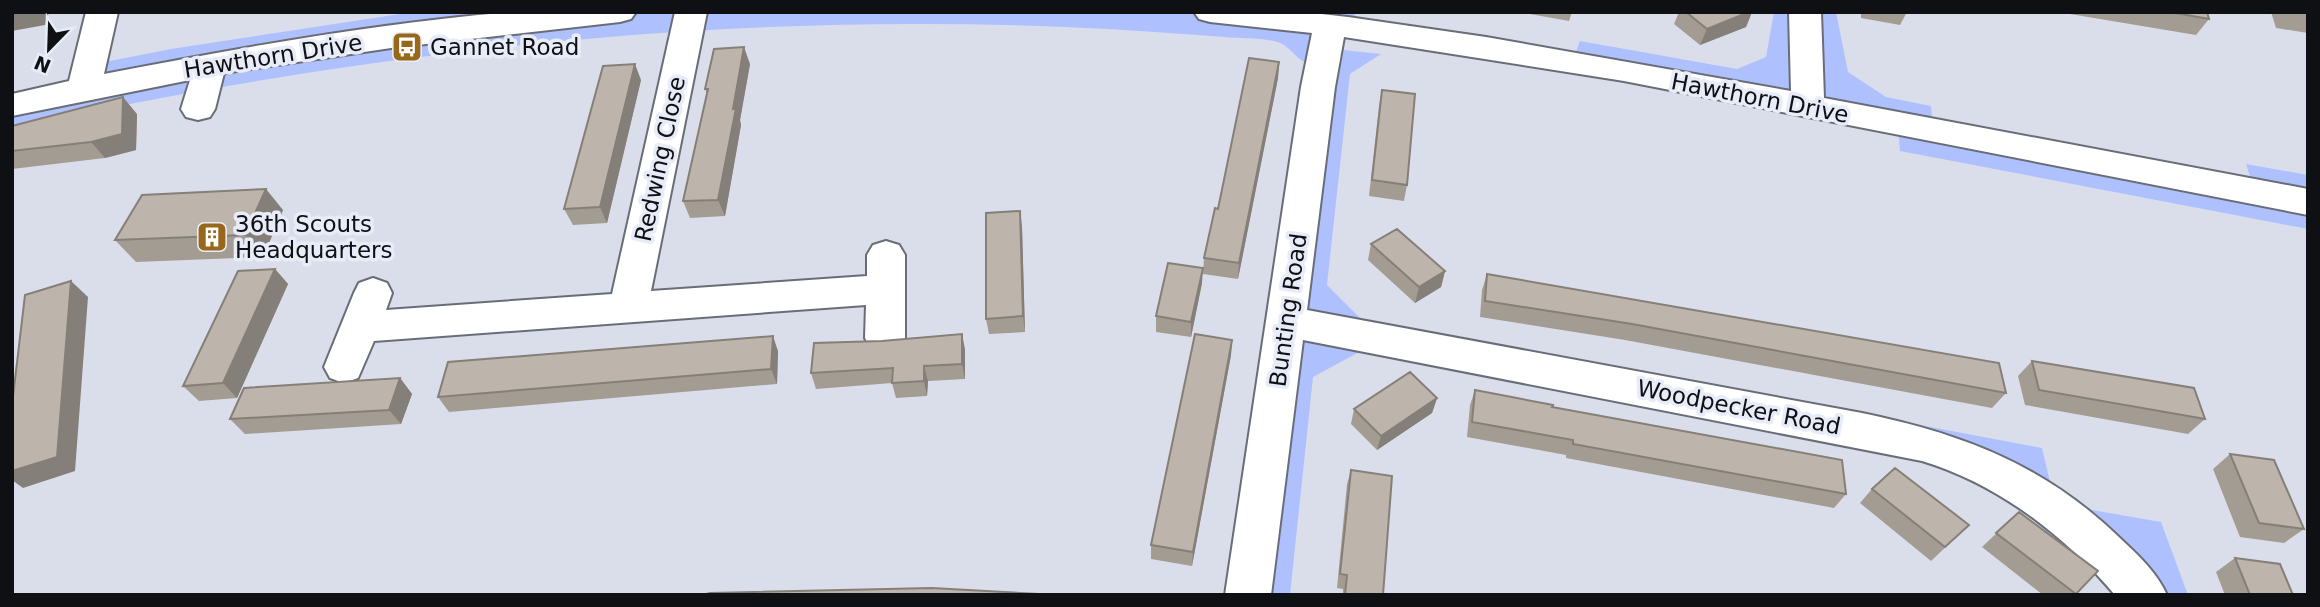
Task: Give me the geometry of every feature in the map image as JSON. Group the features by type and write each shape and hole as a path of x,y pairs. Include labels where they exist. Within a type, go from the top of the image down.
{"street":[{"path":"84,89 102,12"},
{"name":"Hawthorn Drive","path":"12,105 210,66 505,18 620,12"},
{"name":"Redwing Close","path":"629,306 691,12"},
{"name":"Hawthorn Drive","path":"1210,12 1330,24 1525,54 2177,179 2308,201"},
{"path":"1805,12 1808,107"},
{"name":"Bunting Road","path":"1248,595 1318,87 1330,24"},
{"path":"198,109 210,66"},
{"path":"344,367 366,310 629,306 885,272 885,338"},
{"name":"Woodpecker Road","path":"1287,322 1849,427 1931,446 2010,480 2066,516 2144,595"}],"shaded area":[{"path":"413,12 1355,12 1353,28 1325,48 1381,54 1350,74 1327,285 1362,320 1361,351 1313,377 1290,595 1248,595 1321,68 1305,63 1283,44 1271,40 1064,27 931,24 799,26 535,44 404,59 273,78 12,128 12,105 83,89 89,65 171,49"},
{"path":"1774,12 1836,12 1848,72 1886,97 1931,106 1933,131 2255,192 2246,164 2308,175 2308,229 1900,151 1898,125 1572,62 1580,41 1737,69 1766,57"},
{"path":"1904,422 2042,448 2051,486 1908,440"},
{"path":"2075,507 2161,522 2188,595 2144,595"}],"building":[{"path":"1686,12 1749,12 1707,29"},
{"path":"2170,12 2207,12 2209,19"},
{"path":"744,47 733,109 736,108 718,200 683,201 708,89 705,89 714,49"},
{"path":"1249,58 1279,62 1239,263 1204,258 1215,208 1218,209"},
{"path":"635,64 600,207 564,209 603,66"},
{"path":"1382,90 1415,94 1407,185 1372,180"},
{"path":"123,97 122,134 91,142 12,151 12,126"},
{"path":"266,189 245,235 115,240 142,195"},
{"path":"1020,211 1023,316 986,319 986,213"},
{"path":"1397,229 1445,271 1419,287 1371,244"},
{"path":"1168,263 1203,268 1191,322 1156,316"},
{"path":"275,269 223,383 183,386 238,271"},
{"path":"1487,274 1999,363 2006,393 1632,324 1485,301"},
{"path":"71,281 57,457 12,471 12,405 25,295"},
{"path":"962,334 962,364 924,366 924,381 892,383 893,368 811,373 814,343 882,341"},
{"path":"1195,334 1232,340 1193,552 1151,545"},
{"path":"773,336 771,369 438,397 448,362"},
{"path":"2032,361 2194,388 2205,419 2039,390"},
{"path":"1410,372 1437,398 1381,436 1354,409"},
{"path":"400,378 389,410 230,419 244,388"},
{"path":"1475,390 1553,405 1552,407 1842,460 1846,494 1573,444 1573,440 1472,422"},
{"path":"2230,454 2274,460 2304,529 2259,523"},
{"path":"1895,468 1969,525 1945,547 1872,489"},
{"path":"1351,470 1392,476 1383,595 1345,595 1347,575 1340,574"},
{"path":"2019,512 2098,571 2076,594 1996,533"},
{"path":"2235,558 2280,564 2293,595 2250,595"},
{"path":"932,588 1058,595 702,595 710,593"}],"place":[{"name":"Gannet Road","path":"407,47"},
{"name":"36th Scouts Headquarters","path":"212,237"}]}
